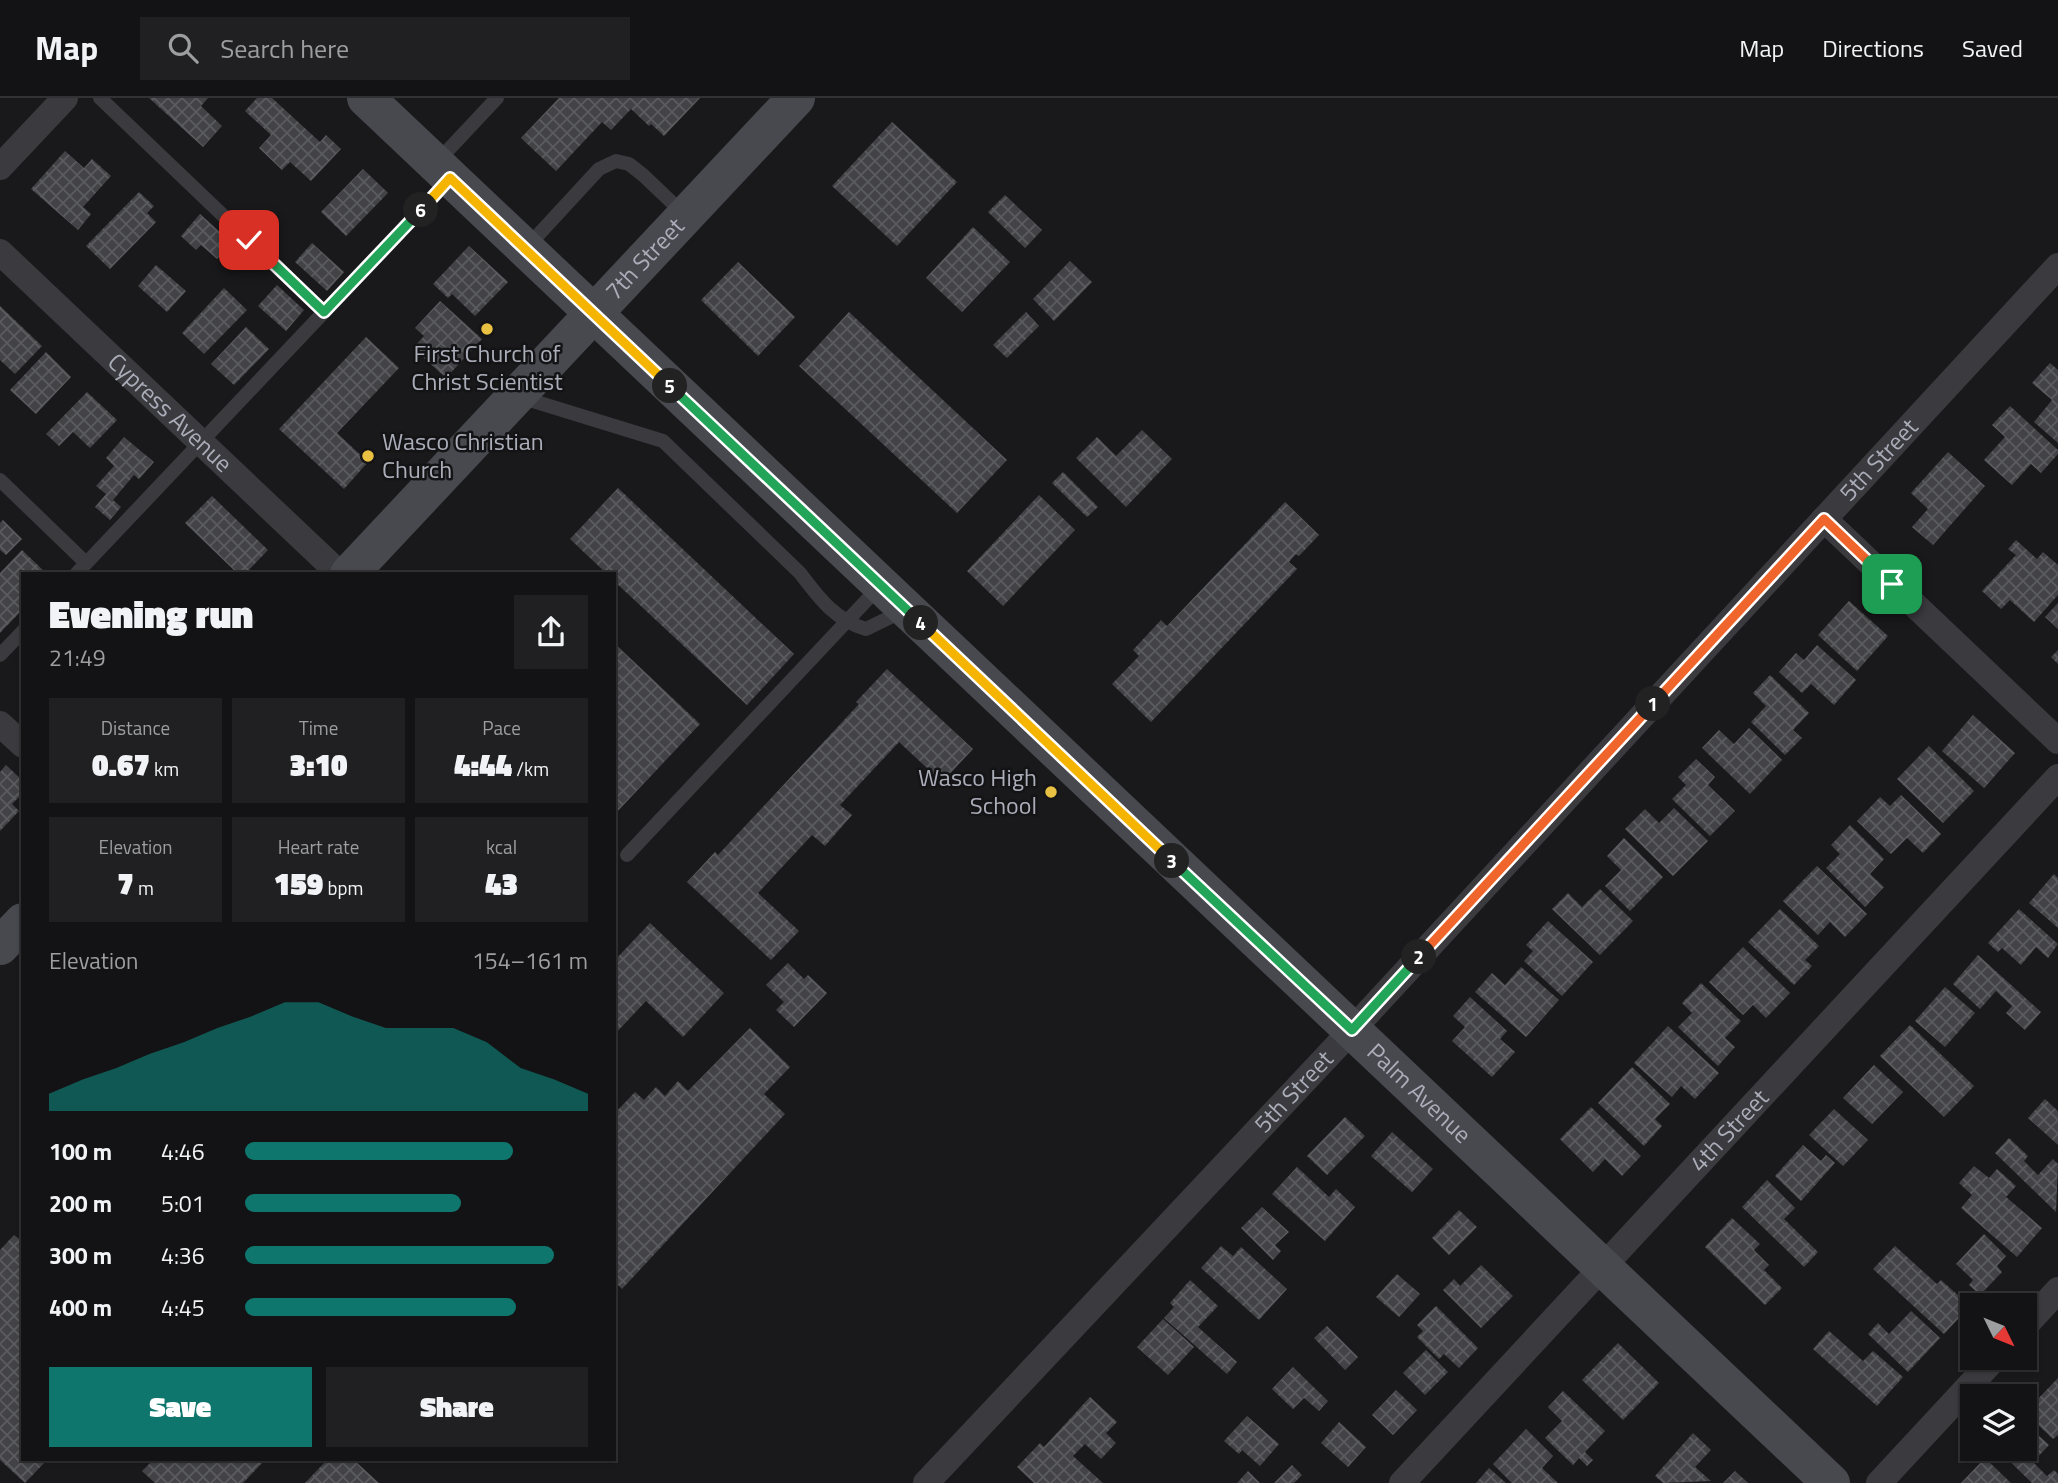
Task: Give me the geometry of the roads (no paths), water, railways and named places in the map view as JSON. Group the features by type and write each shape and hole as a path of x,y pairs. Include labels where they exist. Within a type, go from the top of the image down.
{"main road":[{"name":"Palm Avenue","path":"366,98 1831,1483"},
{"name":"7th Street","path":"351,572 686,216 791,100"},
{"path":"0,946 21,924"}],"street":[{"path":"0,167 65,98"},
{"name":"Cypress Avenue","path":"0,252 338,572"},
{"name":"5th Street","path":"926,1483 1352,1030 2058,266"},
{"path":"1824,519 2058,741"},
{"path":"0,724 21,743"},
{"name":"4th Street","path":"1402,1483 2058,777"},
{"path":"2037,1313 2058,1290"},
{"path":"1879,1483 1984,1370"}],"lane":[{"path":"100,98 324,312"},
{"path":"0,480 81,569 324,312 443,171 497,98"},
{"path":"525,248 600,169 616,161 629,164 643,175 686,216"},
{"path":"516,396 663,441 800,573 817,595 846,623 866,629 894,597"},
{"path":"627,855 846,623 894,597"},
{"path":"0,655 21,633"}],"place":[{"name":"First Church of Christ Scientist","path":"487,329"},
{"name":"Wasco Christian Church","path":"368,456"},
{"name":"Wasco High School","path":"1051,792"}]}
